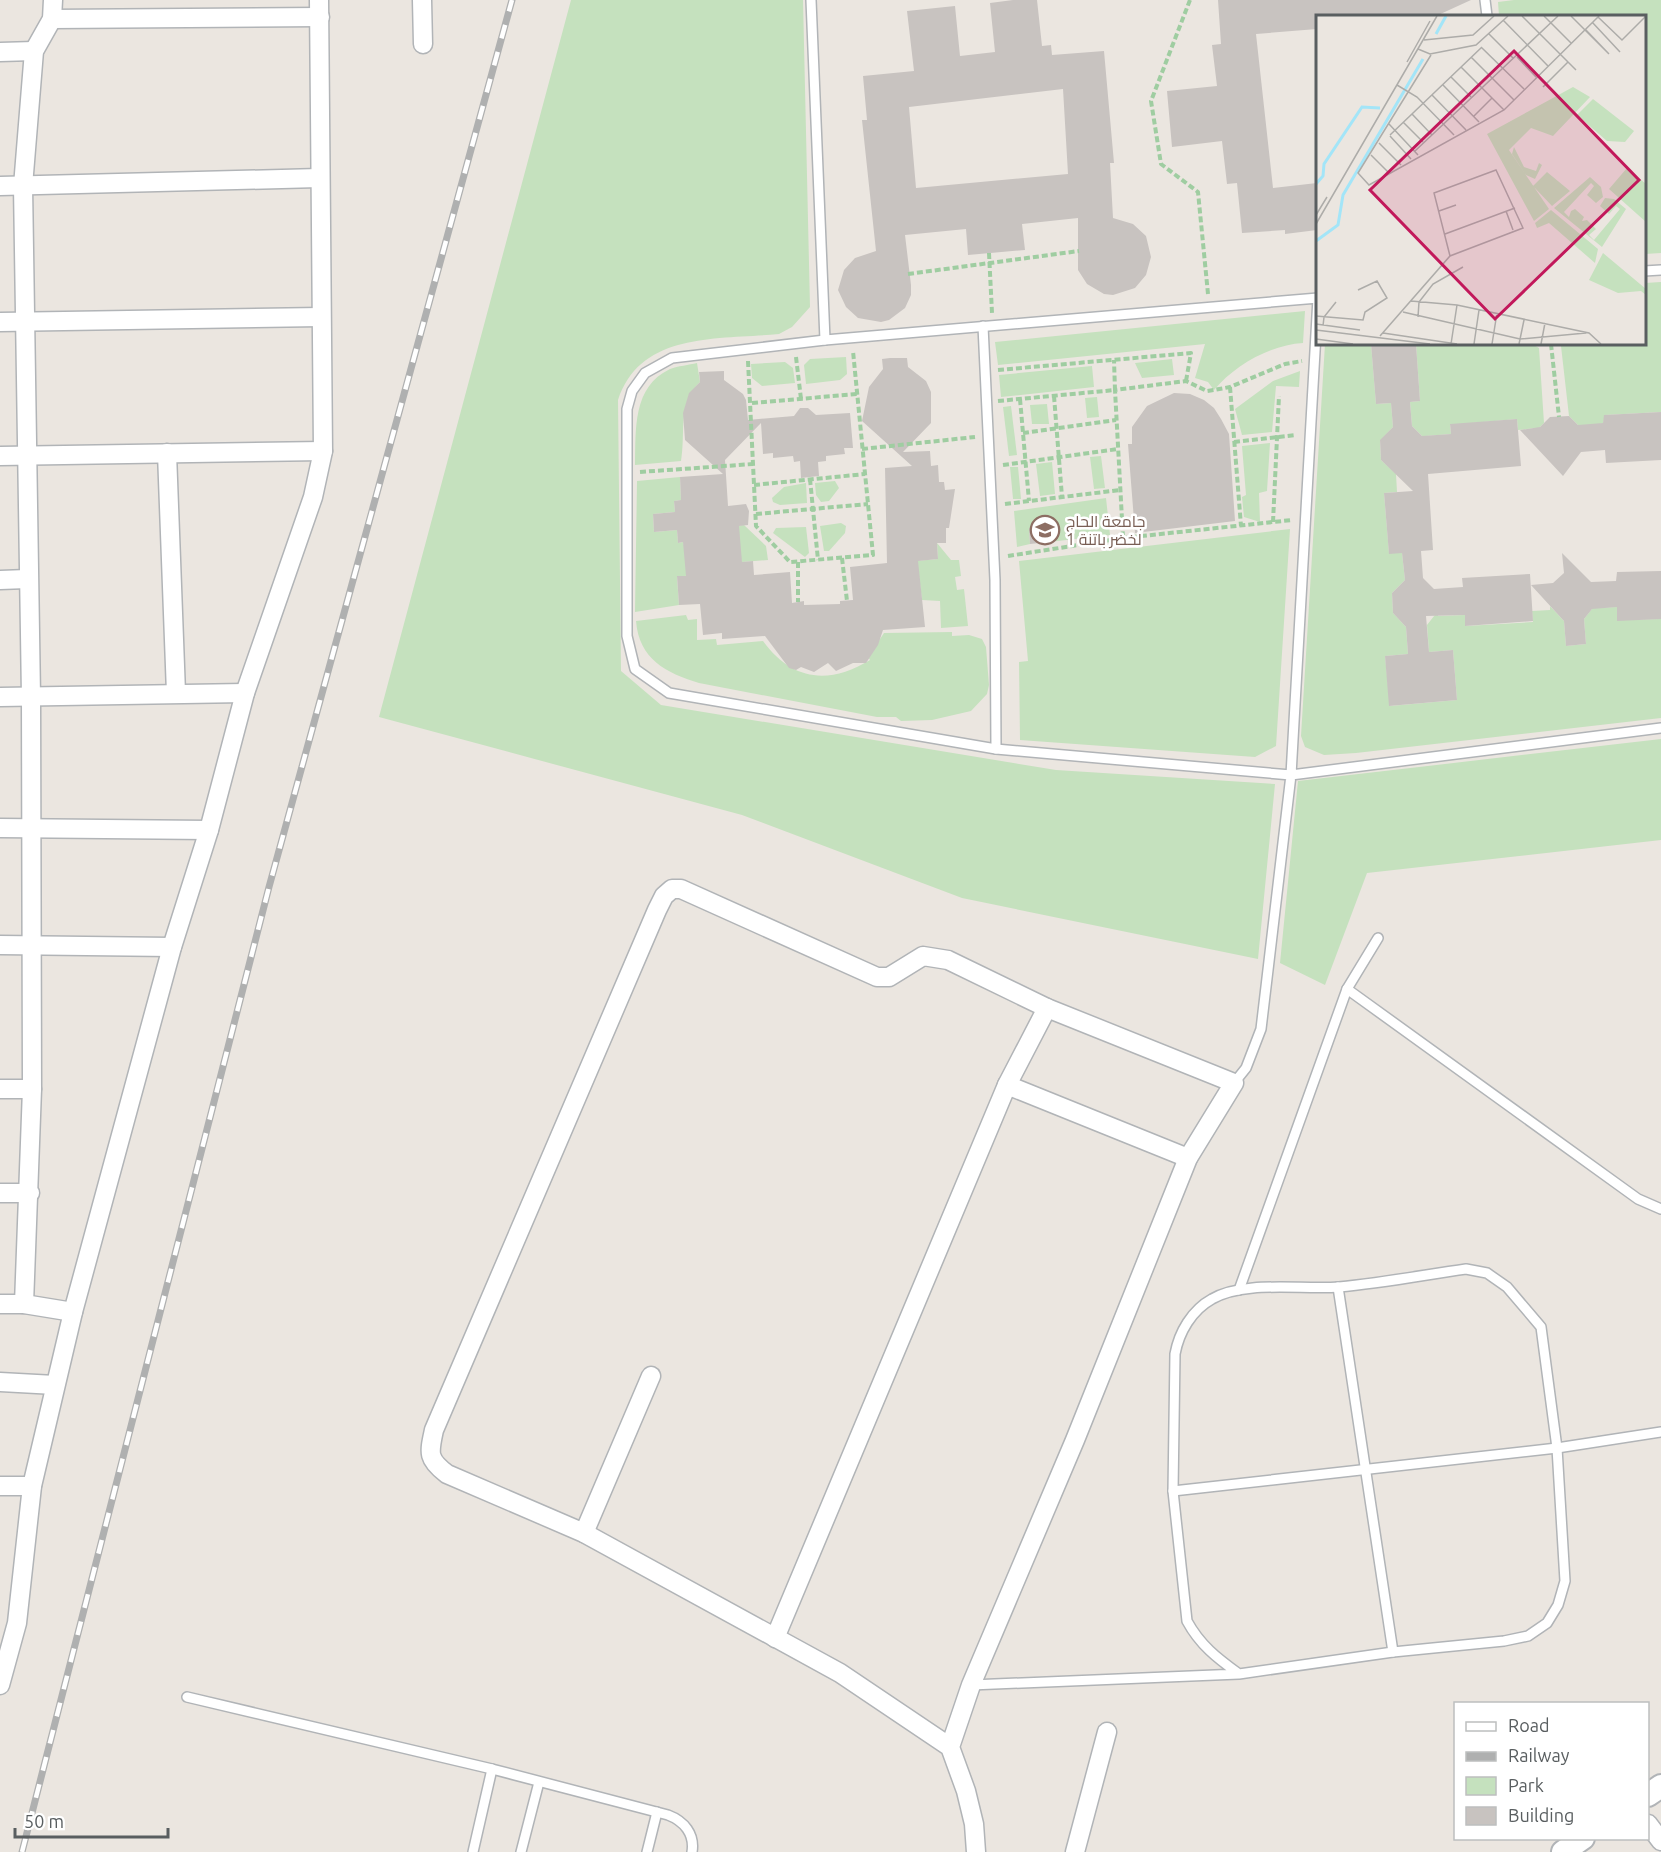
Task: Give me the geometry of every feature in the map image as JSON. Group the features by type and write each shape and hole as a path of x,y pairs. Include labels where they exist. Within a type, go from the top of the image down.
{"street":[{"path":"24,1304 30,1193 32,1089 30,945 32,827 23,186 34,51 52,19 53,0"},
{"path":"422,0 423,44"},
{"path":"0,1685 32,1486 73,1312 172,947 208,830 245,693 313,497 322,450 320,9 52,19"},
{"path":"0,52 34,51"},
{"path":"0,186 319,178"},
{"path":"0,322 321,317"},
{"path":"0,456 322,450"},
{"path":"167,453 176,693"},
{"path":"0,580 27,579"},
{"path":"0,697 245,693"},
{"path":"0,828 208,830"},
{"path":"950,1747 971,1685 1075,1440 1188,1158 1234,1083 1047,1008 948,960 923,956 890,977 877,977 681,889 672,889 664,896 499,1277 434,1430 429,1453 434,1464 447,1474 584,1533 840,1673 950,1747 969,1802 976,1852"},
{"path":"0,945 172,947"},
{"path":"776,1638 1007,1085 1047,1008"},
{"path":"1007,1085 1188,1158"},
{"path":"0,1089 32,1089"},
{"path":"0,1193 30,1193"},
{"path":"0,1304 24,1304 73,1312"},
{"path":"584,1533 651,1376"},
{"path":"0,1382 55,1385"},
{"path":"0,1486 32,1486"},
{"path":"1075,1852 1107,1732"},
{"path":"1649,1826 1661,1841"},
{"path":"1563,1852 1581,1840"}],"lane":[{"path":"811,0 825,340"},
{"path":"1485,0 1487,15"},
{"path":"1646,271 1661,270"},
{"path":"1316,298 825,340 672,358 645,373 632,391 627,409 627,636 635,669 669,693 996,749 1291,775 1661,728"},
{"path":"1234,1083 1246,1068 1261,1029 1291,775 1316,318"},
{"path":"988,326 985,372 994,559 996,749"},
{"path":"1239,1290 1347,988 1378,938"},
{"path":"1347,988 1638,1199 1661,1209"},
{"path":"971,1685 1239,1674 1393,1652 1504,1641 1528,1636 1547,1623 1558,1605 1565,1581 1557,1448 1541,1327 1526,1306 1487,1273 1466,1269 1338,1287 1239,1290 1212,1298 1192,1316 1178,1336 1174,1354 1173,1491 1187,1621 1197,1639 1211,1654 1239,1674"},
{"path":"1338,1287 1393,1652"},
{"path":"1173,1491 1557,1448 1661,1432"},
{"path":"187,1697 492,1769 657,1812 683,1823 692,1839 692,1852"},
{"path":"473,1852 492,1769"},
{"path":"521,1852 539,1782"},
{"path":"646,1852 657,1812"}],"path":[{"path":"1190,0 1151,101 1161,164 1198,192 1209,308"},
{"path":"908,274 1079,251"},
{"path":"988,326 989,253"},
{"path":"746,349 752,403 756,526 790,562 873,555 852,338"},
{"path":"795,344 801,399"},
{"path":"1551,345 1559,417"},
{"path":"985,372 1191,354 1186,381"},
{"path":"986,402 1186,381 1207,391 1230,387 1285,364 1314,358"},
{"path":"1114,360 1123,538"},
{"path":"1230,387 1241,526"},
{"path":"752,403 857,394"},
{"path":"1054,396 1062,497"},
{"path":"1273,522 1279,396"},
{"path":"1020,399 1029,501"},
{"path":"1023,433 1116,420"},
{"path":"1234,441 1310,433"},
{"path":"862,449 988,436"},
{"path":"990,467 1118,449"},
{"path":"627,473 753,464"},
{"path":"754,485 865,474"},
{"path":"810,479 818,560"},
{"path":"991,506 1120,489"},
{"path":"756,514 868,504"},
{"path":"994,559 1123,538 1305,519"},
{"path":"842,558 846,601"},
{"path":"798,562 798,602"}],"green space":[{"path":"571,0 803,0 810,307 792,327 779,334 707,339 684,343 663,350 644,361 629,378 618,400 621,671 661,705 1056,770 1275,784 1258,959 962,898 742,815 379,717"},
{"path":"1514,0 1661,0 1661,253 1646,254 1646,15 1499,15 1498,2"},
{"path":"1661,282 1661,412 1605,415 1603,423 1582,429 1569,416 1561,346 1646,345 1646,283"},
{"path":"1305,311 1303,343 1278,348 1254,358 1232,372 1214,390 1208,382 1195,378 1205,344 998,365 995,342"},
{"path":"1325,345 1371,345 1376,404 1391,403 1393,427 1380,441 1381,460 1396,474 1397,492 1384,493 1389,553 1402,553 1405,580 1392,593 1393,613 1406,627 1408,654 1385,656 1390,706 1457,700 1453,650 1429,652 1427,625 1438,611 1438,616 1465,615 1466,626 1533,622 1532,611 1550,610 1550,606 1564,621 1566,646 1586,644 1584,619 1595,605 1596,608 1617,607 1617,620 1661,619 1661,718 1324,755 1305,747 1301,736"},
{"path":"1416,345 1534,345 1539,348 1544,423 1537,430 1537,428 1518,430 1517,419 1450,425 1451,434 1425,436 1425,439 1412,426 1410,402 1420,401"},
{"path":"846,357 847,374 840,380 806,384 804,365 810,359"},
{"path":"1172,359 1174,375 1142,378 1135,363"},
{"path":"785,362 793,368 795,383 762,386 752,378 751,364"},
{"path":"697,363 700,382 685,409 681,461 635,465 636,424 642,398 658,377 670,369"},
{"path":"1092,366 1094,387 1001,397 999,375"},
{"path":"1300,371 1299,387 1276,386 1272,432 1242,435 1235,409 1273,381"},
{"path":"1097,397 1099,417 1087,418 1085,398"},
{"path":"1047,404 1049,424 1032,424 1030,405"},
{"path":"1011,406 1017,455 1009,456 1003,407"},
{"path":"1270,443 1267,491 1259,493 1260,522 1244,517 1242,497 1246,495 1242,446"},
{"path":"1101,456 1105,488 1094,489 1090,457"},
{"path":"1052,462 1055,494 1040,496 1036,464"},
{"path":"1010,467 1018,467 1021,499 1013,499"},
{"path":"680,477 681,500 674,501 675,512 653,514 654,532 677,530 678,543 683,542 693,575 677,577 679,605 635,612 637,481"},
{"path":"835,481 839,488 829,501 821,502 816,495 815,483"},
{"path":"806,483 807,503 780,505 773,502 772,498 784,487"},
{"path":"1106,498 1110,535 1049,542 1047,526 1029,528 1030,544 1017,547 1014,511"},
{"path":"841,523 846,526 845,533 829,551 824,551 820,526"},
{"path":"744,525 766,546 768,560 742,562 730,527"},
{"path":"806,527 809,553 805,557 773,533 776,528"},
{"path":"1290,529 1276,746 1255,757 1020,740 1019,662 1028,661 1019,561"},
{"path":"937,543 951,560 959,560 961,576 955,577 957,590 964,589 968,626 941,628 940,601 922,600 920,584 904,562 938,559"},
{"path":"686,615 688,620 697,619 697,640 716,639 717,645 763,641 786,664 812,675 826,676 855,668 870,660 868,657 884,633 952,632 952,636 969,635 982,639 986,647 989,685 987,694 971,711 932,720 901,721 896,717 877,717 699,683 665,669 656,662 642,645 638,634 636,621"},
{"path":"1661,739 1661,840 1367,873 1325,985 1280,963 1298,781"}],"building":[{"path":"1037,0 1042,46 1051,45 1052,55 1104,51 1114,163 1110,163 1113,218 1133,224 1146,236 1151,257 1146,275 1135,288 1113,295 1104,294 1087,284 1078,270 1078,218 1022,224 1025,250 968,255 966,229 905,235 911,295 905,308 889,320 881,322 858,318 846,307 838,290 844,270 855,258 876,251 862,120 867,120 863,76 914,71 907,11 955,6 960,56 995,52 990,3","holes":["1063,89 1068,174 916,188 909,107"]},
{"path":"1218,0 1471,0 1438,15 1316,15 1316,29 1256,34 1273,188 1316,183 1316,230 1285,234 1285,230 1242,233 1237,183 1227,184 1222,141 1172,147 1167,91 1217,86 1212,45 1221,44"},
{"path":"1371,345 1416,345 1420,401 1410,402 1412,426 1422,436 1451,434 1450,424 1517,419 1521,466 1428,474 1433,550 1421,551 1423,578 1434,589 1463,587 1462,578 1530,574 1533,621 1465,626 1465,615 1426,616 1429,652 1453,650 1457,700 1389,706 1385,656 1408,654 1406,627 1393,613 1392,593 1405,580 1402,553 1389,554 1384,493 1413,491 1381,460 1380,440 1393,427 1391,403 1376,404"},
{"path":"907,358 908,367 926,381 931,392 931,423 903,452 930,451 931,466 938,465 939,482 944,482 945,490 955,489 949,528 946,528 946,543 937,543 938,559 918,561 925,627 883,630 878,645 866,663 853,663 836,671 828,663 814,672 801,667 796,670 789,668 765,636 722,639 722,633 703,635 700,604 679,605 677,576 686,576 683,542 678,543 677,530 654,532 653,514 675,512 674,501 681,500 680,477 723,474 685,440 683,413 689,393 700,382 699,372 724,371 724,380 743,394 746,400 748,420 794,416 800,408 808,408 816,415 850,413 853,448 844,448 845,454 826,456 826,461 818,462 819,476 801,478 800,461 794,462 793,456 773,458 773,453 763,454 761,423 725,460 728,506 746,504 749,511 748,525 739,526 742,562 753,561 754,575 790,572 792,603 804,601 804,605 840,604 840,601 853,600 850,567 887,563 885,468 912,466 862,421 869,387 883,369 882,359"},
{"path":"1174,393 1190,394 1204,400 1214,408 1229,434 1235,521 1135,533 1128,444 1132,444 1132,427 1147,406"},
{"path":"1661,412 1661,460 1606,463 1605,450 1581,452 1563,476 1520,430 1540,427 1550,417 1569,416 1578,425 1603,423 1604,415"},
{"path":"1047,526 1049,542 1030,544 1029,528"},
{"path":"1562,553 1591,582 1616,581 1617,572 1661,571 1661,619 1617,621 1617,607 1592,609 1584,619 1586,644 1566,646 1564,621 1531,585 1553,583 1564,573"}],"railway":[{"path":"22,1852 269,887 512,0"}],"place":[{"name":"جامعة الحاج لخضر باتنة 1","path":"1045,530"}]}
